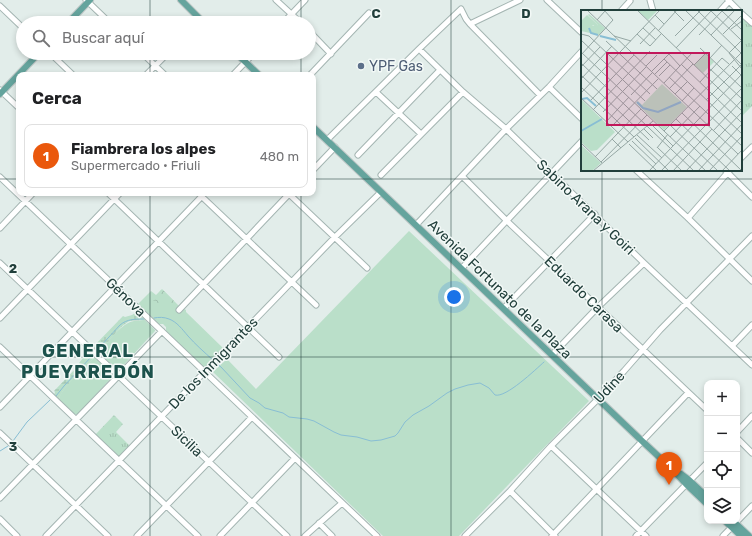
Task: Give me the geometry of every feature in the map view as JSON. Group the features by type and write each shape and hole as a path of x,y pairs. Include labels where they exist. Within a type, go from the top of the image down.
{"main road":[{"path":"180,0 195,16"},
{"path":"74,16 88,1"},
{"path":"20,72 32,60"},
{"path":"245,62 256,72"},
{"path":"1,92 16,77"},
{"name":"Avenida Fortunato de la Plaza","path":"316,130 642,441 687,482 704,495"},
{"name":"Avenida Fortunato de la Plaza","path":"687,482 704,501"},
{"path":"733,524 741,536"},
{"path":"733,524 749,536"}],"street":[{"path":"276,0 292,14 305,0"},
{"path":"470,24 520,0"},
{"path":"547,0 581,32"},
{"path":"650,0 653,10"},
{"path":"88,1 103,16"},
{"path":"622,10 630,1"},
{"path":"721,10 728,1 738,10"},
{"path":"0,6 16,21"},
{"path":"327,140 461,9 470,24 540,95"},
{"path":"313,72 369,13"},
{"path":"742,14 752,23"},
{"path":"316,38 331,54"},
{"name":"Sabino Arana y Goiri","path":"419,49 463,92 552,173 752,366"},
{"path":"416,224 581,52"},
{"path":"57,60 70,72"},
{"path":"149,60 162,72"},
{"path":"149,72 161,60"},
{"path":"235,72 245,62"},
{"path":"358,155 440,70"},
{"path":"549,87 581,118"},
{"path":"1,92 16,105"},
{"path":"376,92 421,134"},
{"path":"382,175 463,92"},
{"path":"462,268 581,142"},
{"path":"316,167 335,147"},
{"path":"742,157 752,147"},
{"path":"637,171 688,218 752,281"},
{"path":"688,218 728,171 752,197"},
{"name":"Eduardo Carasa","path":"462,176 598,308 704,407"},
{"name":"Génova","path":"0,177 16,192"},
{"name":"De los Inmigrantes","path":"46,536 335,237 381,192"},
{"name":"Génova","path":"20,196 342,503"},
{"path":"0,228 30,196"},
{"path":"111,196 279,357"},
{"path":"0,318 117,196"},
{"path":"0,407 159,241 199,196"},
{"path":"203,196 316,305"},
{"path":"179,310 286,196"},
{"path":"292,196 367,268"},
{"path":"504,308 595,214"},
{"name":"Udine","path":"466,536 598,399 660,330 752,236"},
{"name":"Sicilia","path":"0,262 287,536"},
{"path":"552,355 644,263"},
{"path":"732,346 752,326"},
{"path":"0,498 162,331"},
{"path":"0,347 198,536"},
{"path":"510,491 554,535 688,393"},
{"path":"740,429 752,416"},
{"path":"137,536 252,417"},
{"path":"0,433 108,536"},
{"path":"740,441 752,453"},
{"path":"552,446 646,536"},
{"path":"220,536 295,458"},
{"path":"636,536 704,465"},
{"path":"305,536 342,503 377,536"},
{"path":"740,517 752,506"},
{"path":"0,519 18,536"},
{"path":"319,523 332,536"},
{"path":"723,536 733,524"}],"green space":[{"path":"742,17 752,26 752,106 742,116"},
{"path":"409,231 589,401 459,536 383,536 213,372 227,359 256,389"},
{"path":"162,289 179,306 186,310 186,312 224,349 207,367 203,367 166,332 166,327 163,324 159,324 155,321 138,304 151,291 156,295"},
{"path":"161,290 163,290 174,301 174,303 163,302 154,304 153,301 156,299"},
{"path":"135,313 146,321 130,321 126,323 113,336 100,354 93,347 123,316 125,317"},
{"path":"134,321 146,321 155,331 120,369 116,369 100,354 106,344 120,329"},
{"path":"88,352 95,357 69,383 59,399 54,395 54,391 80,364 79,363"},
{"path":"96,356 114,375 78,414 73,414 59,399 64,389"},
{"path":"114,415 123,424 116,432 131,447 119,457 95,435"}],"waterway":[{"path":"154,318 160,317 174,322 213,360"},
{"path":"97,350 123,323 131,320 144,319"},
{"path":"56,396 93,355"},
{"path":"217,364 250,398 265,408 283,413 289,417 314,421 341,435 371,441 395,436 405,422 413,415 455,389 480,383 489,388 495,395 500,395 520,383 544,362"},
{"path":"13,441 27,422 50,400"},
{"path":"0,451 8,446"}],"place":[{"name":"YPF Gas","path":"361,66"},
{"name":"Fiambrera los alpes","path":"669,485"}],"district":[{"name":"GENERAL PUEYRREDÓN","path":"88,361"}]}
